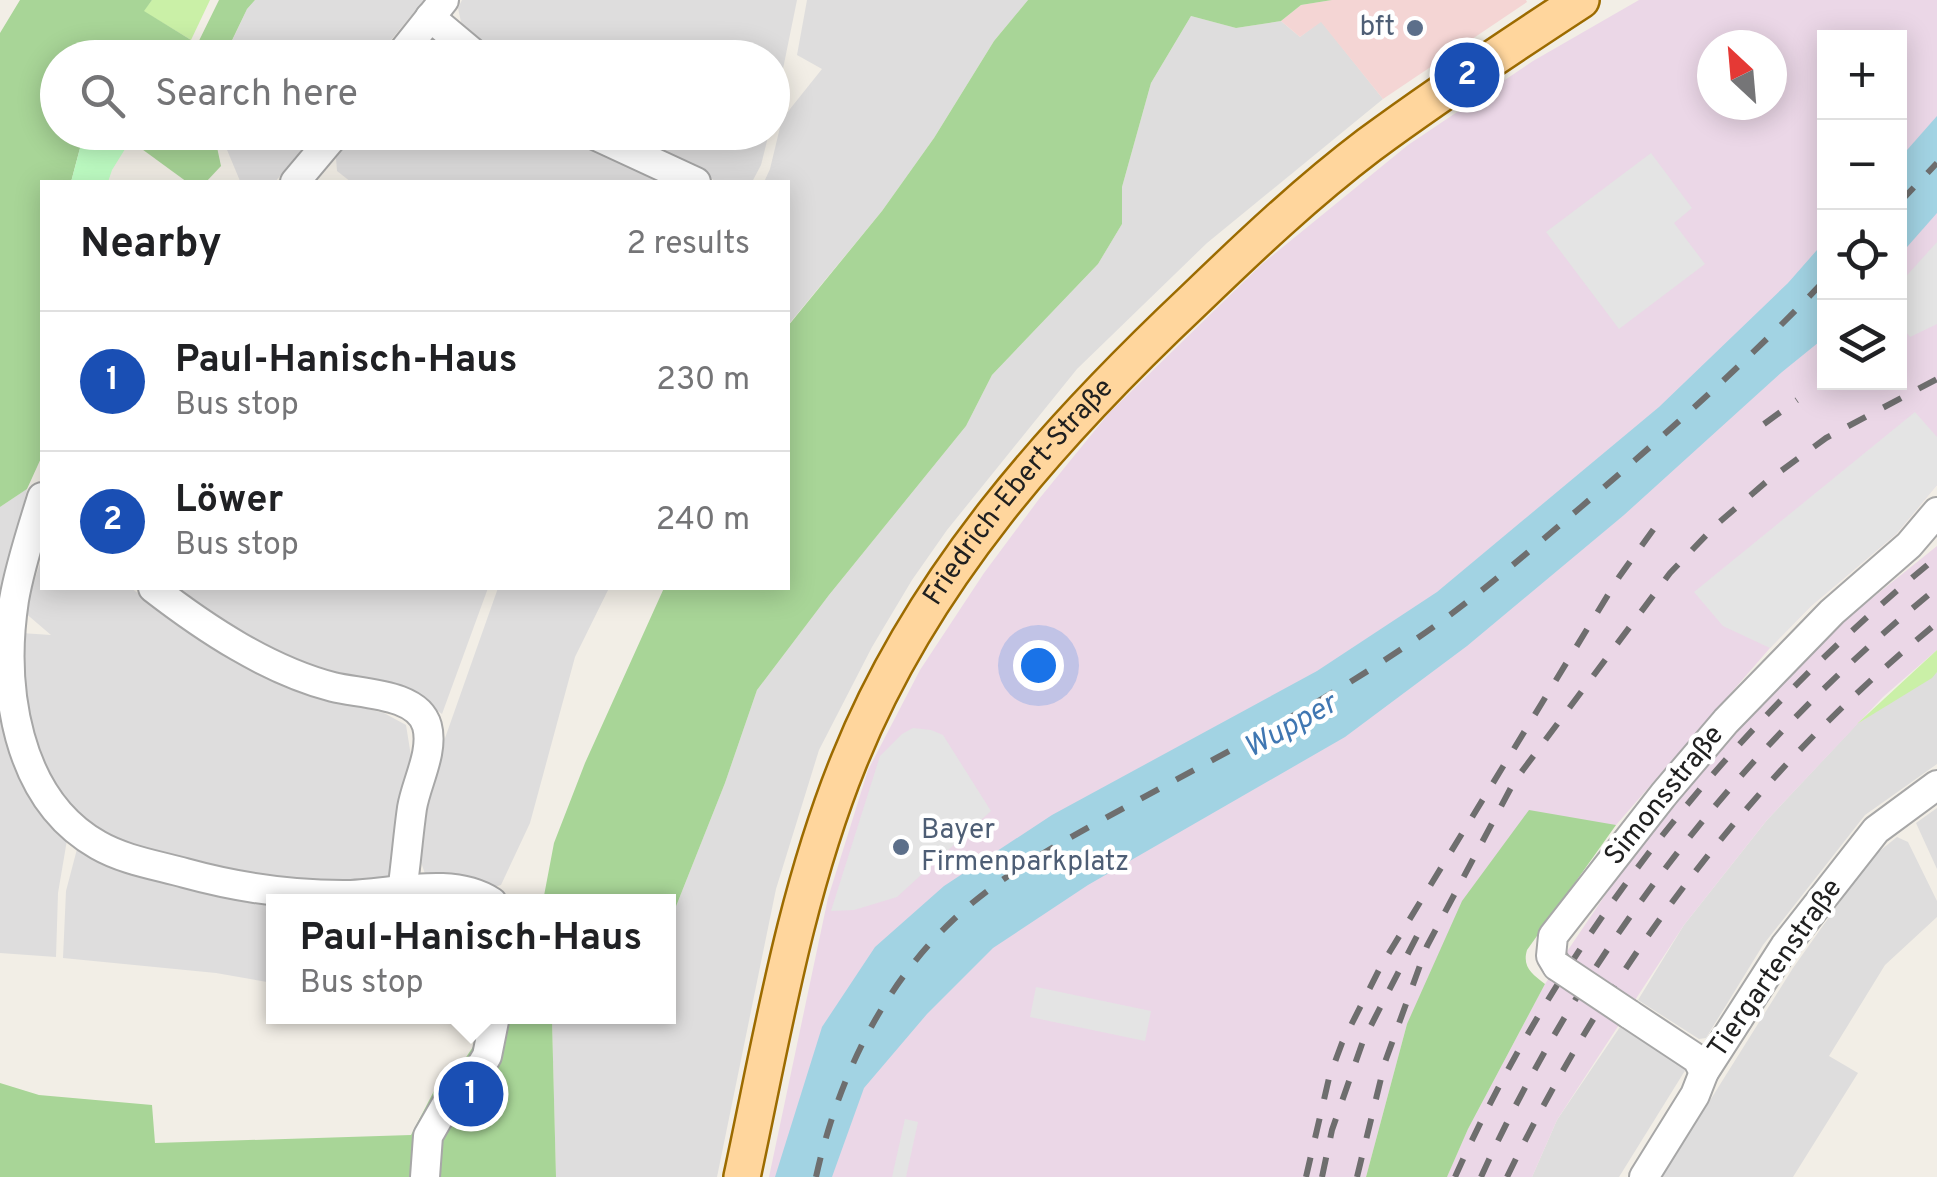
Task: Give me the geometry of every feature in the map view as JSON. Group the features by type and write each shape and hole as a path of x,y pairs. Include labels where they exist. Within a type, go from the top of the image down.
{"main road":[{"name":"Friedrich-Ebert-Straße","path":"742,1177 796,924 836,794 902,652 976,536 1041,454 1094,396 1290,212 1412,114 1581,0"}],"street":[{"path":"412,40 437,9 464,40"},
{"path":"308,178 325,150"},
{"path":"627,150 692,180"},
{"path":"40,505 14,598 9,644 12,689 26,760 46,797 63,818 99,846 132,858 261,889 326,894 445,888 478,894"},
{"name":"Simonsstraße","path":"1704,1072 1696,1059 1557,966 1551,956 1553,936 1675,780 1764,680 1832,612 1897,557 1937,512"},
{"path":"156,590 262,659 307,680 398,700 418,710 427,724 429,745 412,807 402,892"},
{"name":"Tiergartenstraße","path":"1644,1177 1696,1094 1704,1072 1785,946 1876,830 1937,786"},
{"path":"426,1177 428,1136 446,1103 472,1081 488,1056 494,1024"}],"shaded area":[{"path":"255,0 424,0 391,40 232,40"},
{"path":"462,0 797,0 789,40 481,40 461,22 458,8"},
{"path":"807,0 1028,0 994,41 934,138 882,211 790,323 790,180 765,180 775,150 790,150 790,109 822,69 797,55"},
{"path":"1332,0 1527,2 1383,99 1321,22 1300,37 1281,21 1301,5"},
{"path":"1639,0 1937,0 1937,485 1896,534 1811,606 1770,648 1616,825 1407,1024 1366,1177 769,1177 828,898 868,770 920,670 984,573 1109,413 1262,264 1408,145 1533,61"},
{"path":"1191,16 1236,28 1281,21 1300,37 1321,21 1383,99 1207,243 1077,369 947,530 912,580 819,750 776,889 717,1177 556,1177 552,1024 676,1024 676,906 757,690 966,426 992,375 1098,264 1122,224 1122,187 1151,83"},
{"path":"227,150 302,150 277,180 240,180"},
{"path":"342,150 603,150 666,180 348,180 337,171 336,158"},
{"path":"660,150 765,150 753,180 713,180 695,166"},
{"path":"1651,153 1692,208 1674,223 1705,264 1619,329 1546,232"},
{"path":"1937,242 1937,324 1910,337 1907,333 1907,275"},
{"path":"1915,412 1937,437 1937,485 1896,534 1811,606 1770,648 1723,626 1694,592"},
{"path":"27,489 9,564 0,599 0,507"},
{"path":"1937,546 1937,650 1883,697 1767,820 1684,925 1557,1120 1532,1177 1447,1177 1468,1129 1545,984 1637,848 1763,701 1840,624"},
{"path":"40,563 40,590 134,590 177,623 263,676 306,694 384,713 406,725 411,756 389,877 367,883 266,878 172,858 106,836 59,798 35,751 22,693 21,633 51,635 23,611 30,582 34,582"},
{"path":"174,590 487,590 442,714 415,694 313,670 241,635"},
{"path":"497,590 608,590 575,657 530,823 501,885 425,874 421,862 430,788"},
{"path":"1937,672 1937,764 1865,815 1763,945 1706,1038 1699,1039 1638,1000 1684,925 1767,820 1857,724"},
{"path":"0,711 13,764 25,791 38,812 67,840 58,893 56,957 0,953"},
{"name":"Bayer Firmenparkplatz","path":"913,728 943,735 991,811 897,897 854,910 831,911 880,756"},
{"path":"1937,808 1937,869 1916,823"},
{"path":"1897,837 1908,842 1937,901 1937,917 1885,965 1829,1056 1858,1073 1793,1177 1662,1177 1793,968 1871,858"},
{"path":"77,849 173,885 266,903 266,982 63,958 66,891"},
{"path":"1036,987 1151,1011 1145,1041 1030,1017"},
{"path":"1620,1027 1686,1069 1619,1177 1532,1177 1557,1120"},
{"path":"905,1119 918,1122 906,1177 892,1177"}],"green space":[{"path":"20,0 152,0 144,11 191,40 40,40 40,150 79,150 72,180 40,180 40,460 27,489 0,507 0,33"},
{"path":"152,0 210,0 191,40 143,11"},
{"path":"219,0 255,0 232,40 199,40"},
{"path":"1028,0 1332,0 1301,5 1281,21 1236,28 1191,16 1151,83 1122,187 1122,224 1098,264 992,375 966,426 757,690 676,906 676,894 544,894 554,843 585,763 663,590 790,590 790,324 882,211 934,138 994,41"},
{"path":"79,150 124,150 109,180 72,180"},
{"path":"143,150 218,150 221,166 208,180 184,180"},
{"path":"1937,650 1937,672 1932,678 1857,724"},
{"path":"1529,810 1616,825 1527,950 1527,966 1545,984 1468,1129 1447,1177 1366,1177 1407,1024 1462,901"},
{"path":"488,1024 552,1024 556,1177 0,1177 0,1083 39,1095 152,1105 155,1143 411,1135 434,1091 455,1074"}],"water":[{"path":"1937,116 1937,213 1907,247 1907,210 1907,150"},
{"name":"Wupper","path":"1817,250 1817,344 1624,515 1467,646 1345,737 1088,885 993,948 927,1014 864,1088 832,1177 775,1177 822,1027 875,947 944,886 1052,815 1317,671 1437,592 1659,407"}],"railway":[{"path":"1907,195 1937,163"},
{"path":"816,1177 849,1072 883,1007 926,948 972,903 1040,856 1313,704 1438,624 1644,452 1817,288"},
{"path":"1357,1177 1385,1062 1427,946 1514,782 1670,573 1716,525 1826,438 1937,379"},
{"path":"1764,424 1797,400"},
{"path":"1306,1177 1329,1078 1381,966 1619,577 1658,523"},
{"path":"1455,1177 1547,1001 1601,918 1660,839 1790,691 1937,557"},
{"path":"1481,1177 1522,1092 1569,1011 1675,856 1734,783 1798,714 1937,588"},
{"path":"1507,1177 1592,1022 1692,876 1807,743 1937,623"},
{"path":"1322,1177 1332,1130 1363,1041 1418,934"}],"place":[{"name":"bft","path":"1415,28"},
{"name":"Löwer","path":"1467,75"},
{"name":"Bayer Firmenparkplatz","path":"901,847"},
{"name":"Paul-Hanisch-Haus","path":"471,1094"}]}
